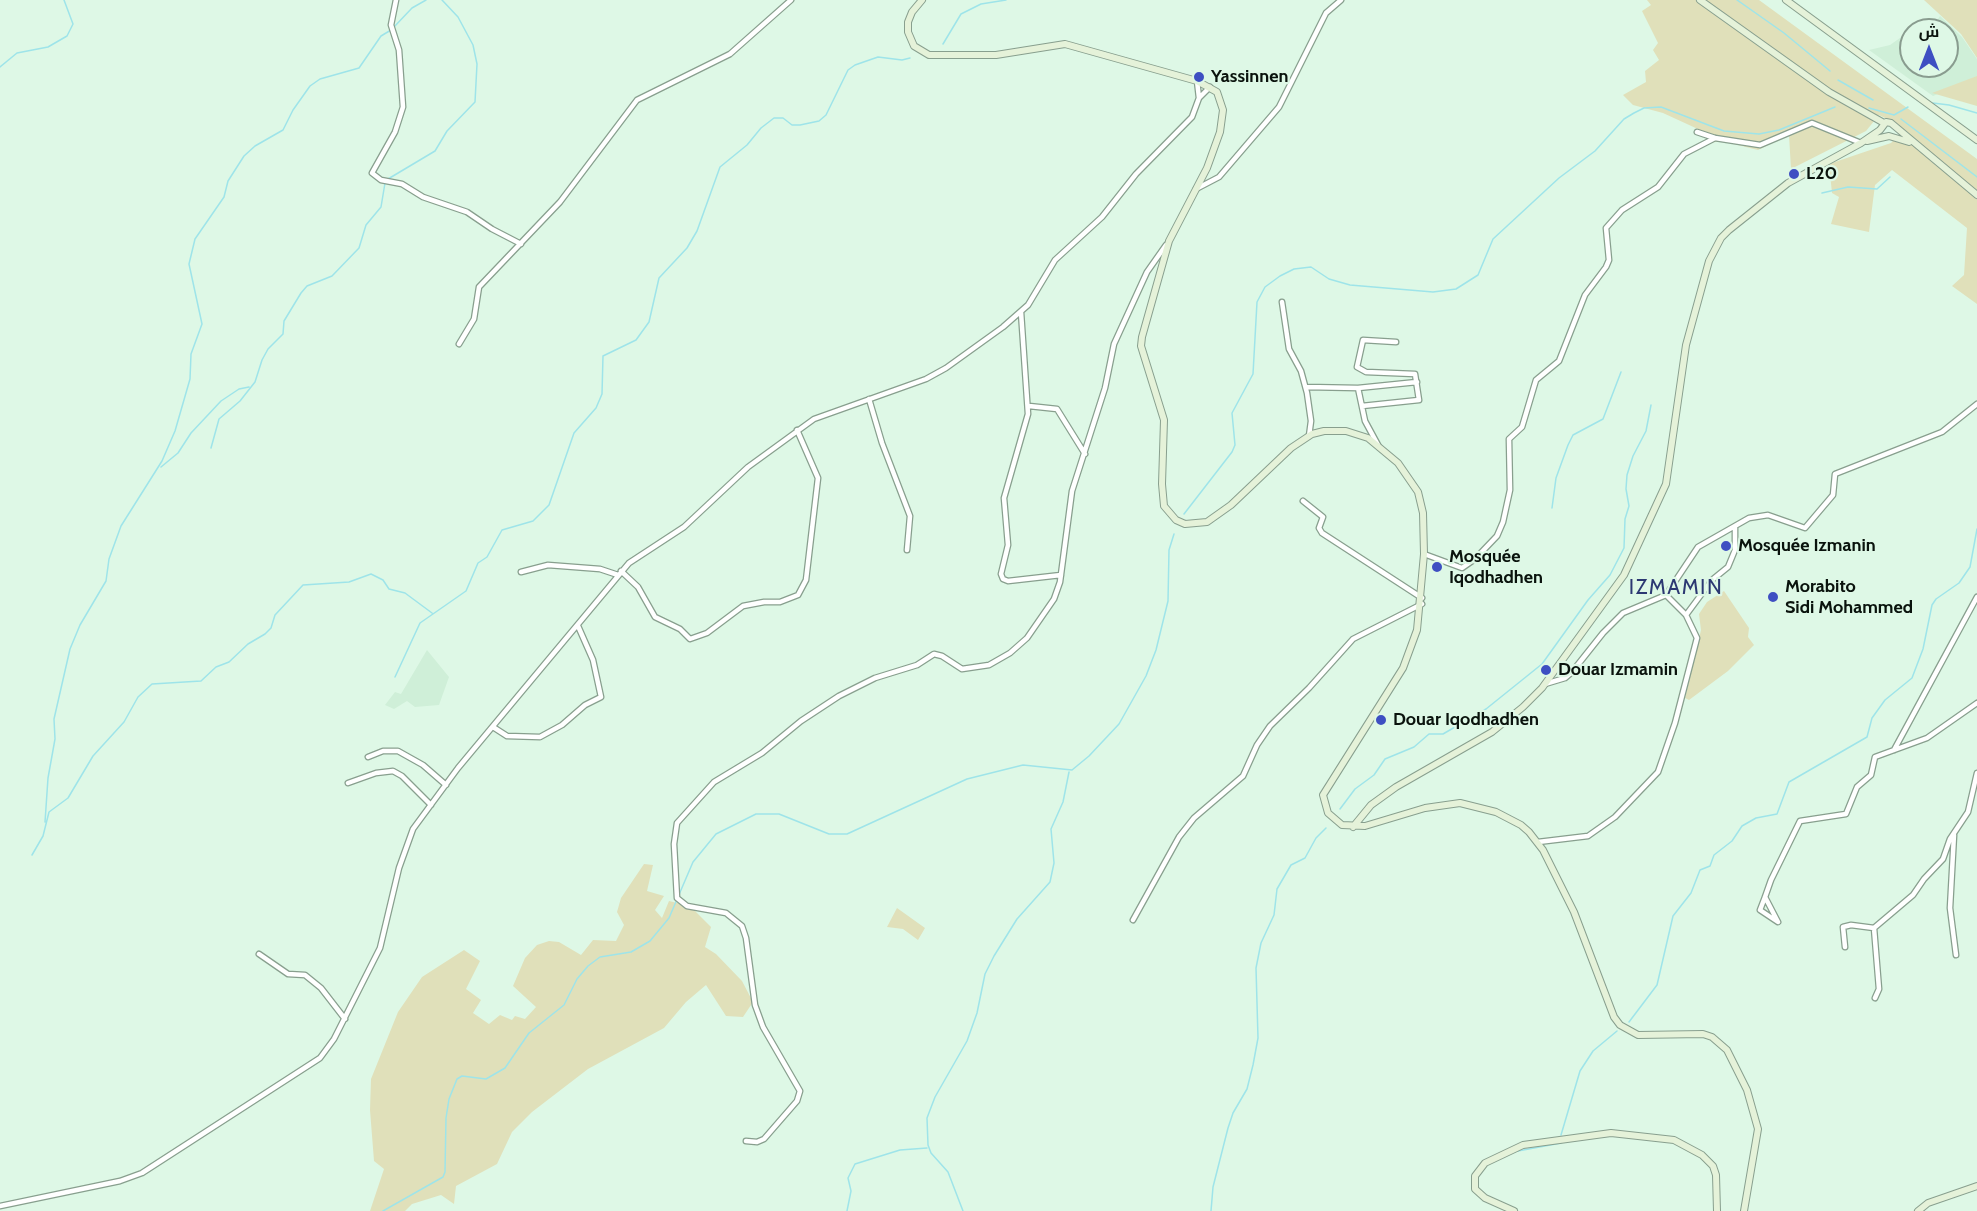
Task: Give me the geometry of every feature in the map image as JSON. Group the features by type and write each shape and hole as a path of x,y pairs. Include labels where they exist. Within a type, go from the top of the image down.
{"street":[{"path":"396,0 391,25 399,50 403,107 395,132 372,173 383,180 402,184 423,198 468,212 492,230 521,244"},
{"path":"459,344 474,319 479,287 560,202 637,100 730,54 791,0"},
{"path":"746,1141 757,1142 764,1139 797,1101 799,1086 768,1036 755,1005 746,938 742,926 736,918 726,913 687,906 679,900 674,844 677,822 714,782 762,753 815,711 868,682 917,665 934,654 966,669 1000,660 1021,644 1038,623 1054,599 1061,575 1072,491 1085,454 1122,321 1147,272 1169,241 1196,189 1212,157 1223,121 1221,101 1210,87 1197,81 1065,44 996,55 929,55 914,46 908,32 908,22 912,12 922,0"},
{"path":"1196,189 1219,177 1279,106 1326,13 1341,0"},
{"path":"1700,0 1845,102 1860,110 1882,127 1888,136 1919,148"},
{"path":"1786,0 1977,140"},
{"path":"1197,81 1199,98"},
{"path":"0,1206 120,1181 153,1168 314,1063 328,1048 345,1019 380,948 404,850 413,830 446,785 620,573 637,556 684,527 748,467 797,430 823,415 936,374 1021,312 1055,260 1102,217 1136,174 1192,117 1199,98 1210,87"},
{"path":"1697,132 1715,138 1760,145 1812,123 1861,143 1888,136 1894,131 1894,126"},
{"path":"1353,827 1379,799 1492,732 1523,707 1545,684 1624,575 1662,498 1670,469 1686,345 1715,248 1737,223 1788,183 1861,143 1891,123 1977,195"},
{"path":"1424,554 1462,567 1475,559 1497,536 1503,522 1510,490 1509,439 1522,427 1536,380 1559,360 1585,295 1604,272 1609,260 1606,228 1622,210 1658,187 1684,154 1715,138"},
{"path":"1169,241 1141,346 1164,420 1162,484 1164,506 1169,514 1185,524 1208,522 1216,518 1291,448 1309,436 1324,431 1346,431 1368,438 1398,463 1418,492 1423,513 1424,554 1422,601 1414,643 1403,668 1323,795 1328,813 1336,821 1353,827 1374,825 1431,807 1460,803 1484,808 1521,825 1538,842 1581,927 1614,1017 1620,1025 1629,1032 1649,1036 1703,1034 1712,1037 1726,1050 1748,1090 1758,1130 1744,1211"},
{"path":"1282,302 1289,349 1306,387 1311,421 1309,436"},
{"path":"1021,312 1029,406 1025,434 1004,498 1008,545 1001,574 1003,579 1008,581 1061,575"},
{"path":"1362,406 1419,400 1414,373 1366,372 1357,367 1363,340 1396,342"},
{"path":"1306,387 1358,388 1417,382"},
{"path":"1358,388 1365,421 1378,445"},
{"path":"869,399 882,443 910,516 907,550"},
{"path":"1545,684 1565,678 1572,672 1603,633 1623,614 1666,595 1698,547 1749,518 1768,515 1804,528 1833,495 1835,474 1942,432 1977,404"},
{"path":"1029,406 1057,409 1085,454"},
{"path":"521,572 548,565 600,568 620,573 638,587 656,617 680,629 690,639 707,633 743,606 780,602 798,594 806,580 818,478 797,430"},
{"path":"1303,501 1323,517 1320,531 1422,601"},
{"path":"1686,615 1712,580 1728,567 1735,550 1735,528"},
{"path":"1538,842 1588,836 1615,817 1658,772 1675,723 1697,638 1686,615 1666,595"},
{"path":"1894,750 1977,597"},
{"path":"1133,920 1179,837 1194,818 1243,776 1257,745 1270,726 1309,688 1353,639 1422,601"},
{"path":"493,727 507,736 540,737 562,725 585,705 601,697 593,660 578,626"},
{"path":"1765,897 1778,922 1761,910 1765,897 1800,821 1846,814 1857,787 1871,775 1875,757 1927,738 1977,703"},
{"path":"368,757 383,751 398,751 423,765 446,785"},
{"path":"348,783 376,773 393,771 402,776 431,805"},
{"path":"1845,947 1843,927 1851,925 1874,928 1913,895 1943,859 1954,832 1968,812 1977,773"},
{"path":"1954,832 1950,908 1956,955"},
{"path":"1874,928 1878,989 1875,998"},
{"path":"259,954 288,974 303,974 310,979 345,1019"},
{"path":"1514,1211 1485,1198 1475,1189 1475,1176 1485,1163 1522,1145 1611,1133 1674,1140 1702,1155 1713,1166 1716,1175 1717,1211"},
{"path":"1918,1211 1928,1203 1977,1186"}],"shaded area":[{"path":"1647,0 1759,0 1977,159 1977,304 1952,286 1964,275 1967,228 1892,170 1875,185 1869,232 1831,224 1839,197 1832,193 1829,164 1891,143 1903,130 1887,119 1879,115 1866,131 1791,169 1789,135 1758,150 1722,141 1709,143 1700,130 1663,113 1633,105 1623,95 1646,82 1645,71 1659,60 1653,50 1658,43 1642,11 1651,5"},
{"path":"1924,0 1977,0 1977,58 1959,32 1959,18 1944,18"},
{"path":"1959,34 1977,59 1977,78 1933,96 1908,78 1959,78"},
{"path":"1899,39 1899,72 1869,50 1890,45"},
{"path":"1977,76 1977,106 1932,93"},
{"path":"1724,591 1749,628 1748,637 1754,645 1728,671 1689,700 1685,698 1701,630 1699,614 1707,602"},
{"path":"427,650 449,677 439,705 415,707 407,701 394,709 385,705 395,692 401,694"},
{"path":"644,864 653,865 647,891 664,896 655,910 662,918 669,901 690,906 711,927 705,947 716,954 742,981 753,1002 743,1017 726,1016 706,985 686,1002 664,1028 588,1069 532,1112 512,1132 497,1164 456,1186 454,1204 441,1195 412,1204 405,1211 370,1211 384,1169 374,1161 370,1110 371,1079 398,1012 422,977 464,950 480,961 466,989 481,1000 473,1013 489,1024 500,1015 512,1020 515,1016 525,1019 536,1007 513,986 525,958 537,945 549,941 559,942 581,955 593,940 616,941 624,925 617,912 621,898"},
{"path":"897,908 925,928 918,940 903,929 887,927"}],"waterway":[{"path":"0,67 17,53 48,47 67,36 73,24 64,0"},
{"path":"394,27 412,8 426,0"},
{"path":"388,179 435,151 447,131 475,102 477,64 473,45 458,17 442,0"},
{"path":"943,44 961,14 981,4 1006,0"},
{"path":"1737,0 1784,33 1830,71"},
{"path":"45,822 48,778 55,739 54,719 70,649 80,625 106,581 109,559 121,526 162,461 175,431 190,379 191,354 202,324 189,264 195,239 224,197 228,181 244,156 255,146 283,130 293,110 310,86 320,79 359,68 381,36 391,30"},
{"path":"395,677 420,623 466,591 478,563 487,557 502,530 533,521 549,505 574,433 596,408 602,394 603,356 636,340 649,322 659,278 687,248 697,231 720,167 747,145 761,128 774,118 783,118 792,125 819,121 826,115 848,70 855,65 878,57 902,60 910,58"},
{"path":"1838,80 1873,100"},
{"path":"1933,103 1977,113"},
{"path":"1184,514 1235,445 1232,413 1253,374 1257,302 1265,287 1280,276 1294,269 1311,267 1329,279 1350,285 1433,292 1456,289 1478,275 1493,239 1559,178 1595,151 1624,119 1644,108 1661,107 1724,131 1759,134 1779,130 1835,107"},
{"path":"1869,108 1894,115 1908,107"},
{"path":"1901,119 1977,177"},
{"path":"1822,193 1848,187 1877,189 1890,177"},
{"path":"211,448 219,419 240,401 255,382 262,360 268,349 283,334 284,321 301,293 307,286 332,276 359,248 366,225 381,207 385,183"},
{"path":"1552,508 1556,478 1573,435 1603,419 1621,372"},
{"path":"161,467 178,453 191,433 221,401 239,389 249,387"},
{"path":"1340,809 1355,789 1374,775 1385,759 1414,747 1429,734 1443,734 1486,709 1542,664 1588,600 1610,575 1624,548 1625,519 1629,506 1626,489 1627,475 1633,456 1646,431 1651,405"},
{"path":"1629,1022 1657,985 1673,916 1691,893 1700,870 1710,866 1714,855 1732,841 1742,826 1756,818 1777,814 1789,782 1867,737 1872,718 1885,700 1912,678 1923,649 1932,605 1936,599 1959,583 1970,567 1977,529"},
{"path":"383,1211 443,1177 446,1118 449,1099 457,1079 462,1076 486,1079 505,1068 529,1033 564,1005 577,979 588,966 600,957 631,952 650,941 669,918 693,862 716,834 756,814 779,814 829,834 847,834 967,779 1023,765 1072,770 1089,756 1119,724 1146,676 1156,650 1168,601 1169,550 1174,534"},
{"path":"32,855 43,836 49,812 68,798 93,756 124,722 138,697 152,684 201,681 216,667 229,662 248,644 271,628 275,615 303,585 349,582 371,574 383,580 389,589 405,593 432,613"},
{"path":"963,1211 948,1172 931,1153 928,1145 927,1118 935,1097 967,1041 977,1013 985,974 994,956 1017,919 1050,882 1054,863 1051,829 1063,802 1069,772"},
{"path":"1211,1211 1213,1187 1228,1128 1233,1113 1247,1089 1253,1065 1258,1038 1256,968 1261,943 1274,915 1277,889 1291,865 1305,858 1316,838 1326,828"},
{"path":"1561,1135 1580,1071 1593,1051 1617,1031"},
{"path":"1518,1151 1561,1143"},
{"path":"847,1211 851,1191 848,1178 855,1164 900,1150 927,1148"}],"place":[{"name":"Yassinnen","path":"1199,77"},
{"name":"L20","path":"1794,174"},
{"name":"Mosquée Izmanin","path":"1726,546"},
{"name":"Mosquée Iqodhadhen","path":"1437,567"},
{"name":"Morabito Sidi Mohammed","path":"1773,597"},
{"name":"Douar Izmamin","path":"1546,670"},
{"name":"Douar Iqodhadhen","path":"1381,720"}],"district":[{"name":"IZMAMIN","path":"1676,588"}]}
